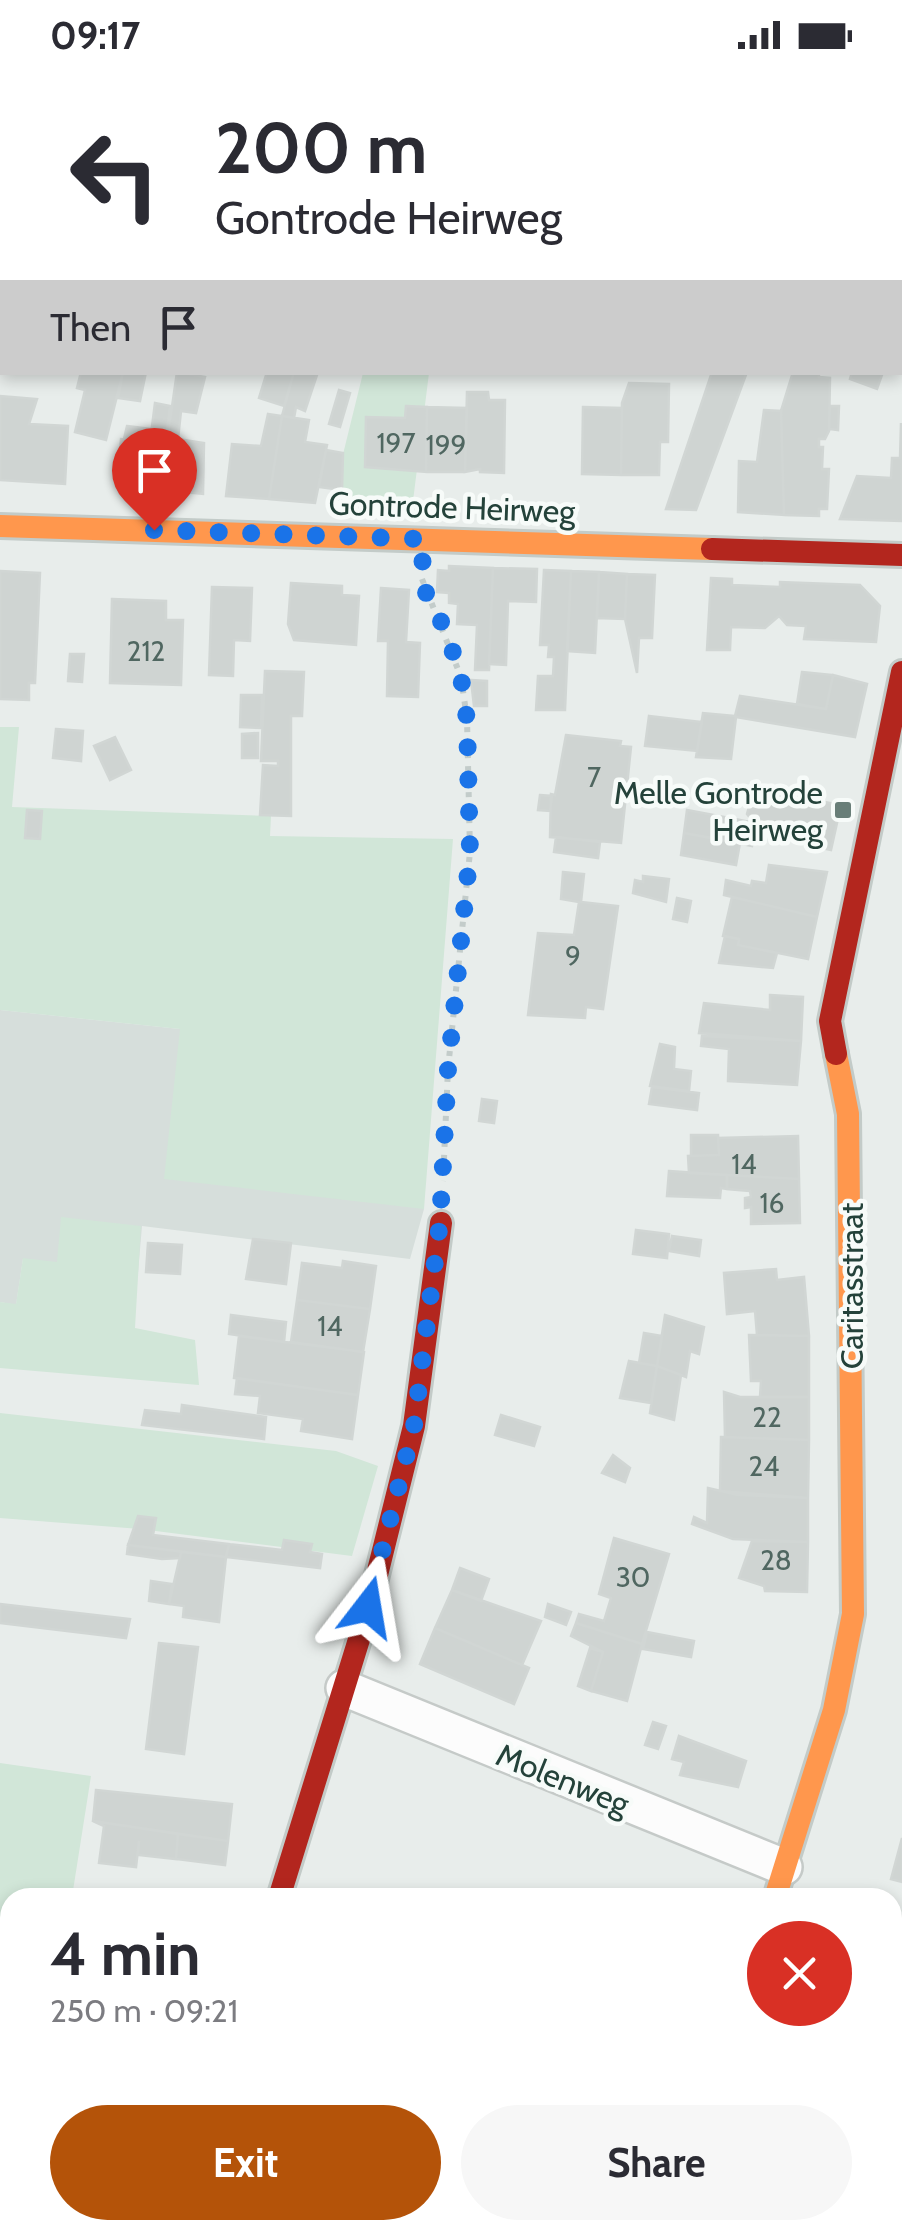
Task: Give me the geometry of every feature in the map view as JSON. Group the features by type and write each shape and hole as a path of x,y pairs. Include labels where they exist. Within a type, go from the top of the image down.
{"street":[{"name":"Gontrode Heirweg","path":"0,526 902,555"},
{"name":"Caritasstraat","path":"779,1882 834,1710 854,1614 848,1114 830,1021 902,672"},
{"path":"282,1888 344,1688 414,1426 440,1222"},
{"name":"Molenweg","path":"344,1688 779,1882"}],"path":[{"path":"423,539 422,585 446,631 461,677 467,720 470,852 448,1069 440,1222"}],"shaded area":[{"path":"0,1010 180,1029 424,1209 410,1259 142,1226 138,1273 23,1259 16,1305 0,1302"}],"green space":[{"path":"363,375 429,375 412,509 331,503"},
{"path":"0,727 19,727 12,807 271,816 270,836 453,839 424,1209 164,1179 180,1029 0,1010"},
{"path":"61,1217 141,1226 135,1328 195,1340 199,1385 0,1368 0,1302 16,1304 23,1258 57,1262"},
{"path":"0,1413 336,1451 378,1466 352,1556 140,1529 0,1518"},
{"path":"0,1763 91,1776 73,1888 0,1888"}],"building":[{"path":"80,375 122,375 106,440 75,432 85,390 77,388"},
{"path":"122,375 145,375 140,401 118,398"},
{"path":"177,375 205,377 196,413 181,411 178,439 204,443 203,494 160,490"},
{"path":"266,375 293,375 284,406 259,398"},
{"path":"293,375 317,375 305,411 296,407 294,418 282,416"},
{"path":"711,375 746,375 696,510 666,509"},
{"path":"792,375 830,378 829,431 825,439 819,439 819,447 823,447 822,469 829,469 827,509 819,509 819,516 784,515 781,411"},
{"path":"851,375 882,375 877,389 850,379"},
{"path":"629,383 669,384 668,442 660,442 659,475 621,475 622,403"},
{"path":"339,390 350,393 340,427 329,424"},
{"path":"467,392 488,392 489,400 505,400 504,473 480,469 465,472"},
{"path":"0,396 37,399 29,424 68,426 65,484 0,480"},
{"path":"155,403 170,406 160,490 117,487 121,439 150,442"},
{"path":"406,406 427,407 426,472 365,467 366,417 405,418"},
{"path":"830,406 839,406 838,430 829,429"},
{"path":"427,407 467,408 465,472 426,472"},
{"path":"583,407 622,408 621,475 582,474"},
{"path":"764,410 781,411 784,515 738,512 739,461 757,462"},
{"path":"268,414 282,416 269,499 226,496 232,444 261,446"},
{"path":"282,416 309,420 305,442 327,445 315,503 269,499"},
{"path":"901,423 902,521 840,519 857,476 891,478 892,458 900,458"},
{"path":"127,426 152,429 150,442 124,439"},
{"path":"326,450 343,453 342,490 319,487"},
{"path":"449,566 493,568 489,670 475,670 477,625 457,624 458,604 449,603 449,593 437,592 438,570 449,571"},
{"path":"493,568 537,569 536,602 508,601 506,665 489,664"},
{"path":"544,570 571,571 565,710 536,710 538,676 553,676 554,657 548,657 549,645 540,645"},
{"path":"0,571 40,573 35,683 29,683 29,700 0,699"},
{"path":"571,571 599,572 595,653 567,651"},
{"path":"599,572 627,574 625,619 597,618"},
{"path":"627,574 655,575 652,638 639,638 637,673 625,619"},
{"path":"711,578 732,579 732,585 860,585 880,606 876,642 804,639 806,626 787,625 779,616 765,628 731,627 730,650 707,650"},
{"path":"291,583 342,586 342,595 359,596 356,645 294,640 288,624"},
{"path":"212,587 252,588 250,641 234,640 233,676 209,675"},
{"path":"381,588 409,590 406,642 420,643 418,697 387,696 388,641 378,641"},
{"path":"112,599 166,601 166,620 183,620 181,685 110,683"},
{"path":"70,654 84,654 82,682 68,681"},
{"path":"265,671 304,672 302,716 291,716 291,816 260,815 263,765 278,766 278,761 261,761"},
{"path":"802,672 833,675 826,709 797,704"},
{"path":"833,675 867,684 855,737 736,717 731,759 696,757 703,713 735,716 740,696 826,709"},
{"path":"471,680 487,681 487,706 474,706"},
{"path":"241,695 262,695 261,728 240,727"},
{"path":"649,716 702,722 697,751 645,746"},
{"path":"56,729 83,731 81,761 53,758"},
{"path":"258,733 258,758 242,758 242,734"},
{"path":"566,735 621,741 620,746 631,747 621,843 550,837 551,794 555,795"},
{"path":"115,737 131,770 110,780 94,746"},
{"path":"754,789 841,805 831,850 799,843 802,829 751,819 747,814"},
{"path":"540,795 552,796 550,811 538,810"},
{"path":"27,810 42,811 40,839 25,838"},
{"path":"687,810 756,823 752,846 684,833"},
{"path":"684,833 740,843 736,865 681,855"},
{"path":"556,837 600,842 598,858 554,852"},
{"path":"769,865 827,872 817,917 724,895 726,880 751,886 752,881 766,883"},
{"path":"563,872 584,874 581,902 618,906 603,1009 586,1007 585,1018 528,1015 538,933 574,935 579,902 561,899"},
{"path":"643,876 669,879 666,902 633,893 635,880 643,882"},
{"path":"732,897 817,917 808,959 738,945 739,939 723,936"},
{"path":"677,898 691,901 687,922 673,919"},
{"path":"725,936 739,939 738,945 777,953 773,968 719,963"},
{"path":"770,995 803,997 801,1041 699,1033 704,1003 770,1010"},
{"path":"702,1036 801,1041 797,1085 728,1081 729,1049 701,1046"},
{"path":"660,1044 675,1047 674,1069 691,1071 689,1091 650,1086"},
{"path":"652,1087 699,1093 697,1110 649,1104"},
{"path":"482,1099 497,1101 494,1123 479,1121"},
{"path":"691,1135 718,1135 719,1155 691,1156"},
{"path":"798,1136 799,1179 689,1173 688,1156 719,1155 718,1138"},
{"path":"669,1171 727,1175 727,1189 721,1188 720,1198 667,1196"},
{"path":"727,1175 799,1179 800,1223 751,1224 751,1207 745,1208 750,1191 727,1189"},
{"path":"636,1230 669,1234 667,1258 633,1254"},
{"path":"672,1236 701,1240 699,1256 669,1251"},
{"path":"253,1239 291,1243 286,1284 246,1279"},
{"path":"148,1243 182,1245 180,1274 146,1272"},
{"path":"343,1261 376,1266 370,1309 297,1300 302,1263 342,1268"},
{"path":"776,1269 777,1280 804,1277 809,1336 757,1335 755,1311 727,1314 724,1273"},
{"path":"297,1300 370,1309 363,1352 291,1342"},
{"path":"231,1315 286,1322 284,1342 229,1334"},
{"path":"665,1315 704,1327 699,1354 690,1351 686,1377 657,1366"},
{"path":"644,1333 662,1336 657,1366 639,1363"},
{"path":"749,1335 809,1336 809,1397 760,1397 761,1381 751,1381"},
{"path":"239,1336 364,1352 358,1395 234,1378"},
{"path":"629,1361 657,1366 651,1403 620,1398"},
{"path":"657,1366 681,1375 674,1420 650,1413"},
{"path":"237,1378 358,1395 352,1439 301,1431 303,1419 258,1413 260,1396 235,1394"},
{"path":"724,1392 740,1397 809,1397 809,1440 725,1437"},
{"path":"182,1405 266,1417 264,1439 142,1425 145,1410 181,1414"},
{"path":"501,1415 540,1427 534,1446 495,1435"},
{"path":"721,1437 809,1440 808,1498 720,1491"},
{"path":"613,1455 630,1468 625,1482 602,1473"},
{"path":"708,1488 738,1495 808,1498 808,1542 733,1539 692,1524 694,1517 707,1523"},
{"path":"138,1516 156,1518 153,1535 229,1544 226,1557 128,1545"},
{"path":"614,1538 669,1554 642,1644 576,1623 579,1614 604,1621 611,1598 599,1594"},
{"path":"284,1540 312,1544 310,1552 322,1554 320,1568 226,1557 229,1544 282,1550"},
{"path":"752,1541 808,1542 807,1592 765,1591 764,1586 739,1578"},
{"path":"128,1545 181,1552 180,1558 127,1554"},
{"path":"181,1552 226,1557 219,1622 183,1617 184,1606 169,1604"},
{"path":"460,1568 489,1579 481,1601 452,1590"},
{"path":"151,1581 172,1584 169,1604 149,1601"},
{"path":"452,1590 541,1621 522,1665 435,1628"},
{"path":"0,1604 130,1619 126,1638 0,1623"},
{"path":"548,1604 571,1612 566,1625 545,1617"},
{"path":"576,1623 642,1644 627,1701 591,1691 603,1652 571,1636"},
{"path":"435,1628 529,1668 514,1704 420,1664"},
{"path":"647,1632 694,1641 691,1657 643,1649"},
{"path":"159,1643 198,1647 184,1754 146,1749"},
{"path":"590,1648 603,1652 591,1691 578,1686"},
{"path":"653,1722 666,1726 658,1749 645,1745"},
{"path":"679,1736 746,1761 738,1787 680,1775 684,1762 672,1759"},
{"path":"96,1790 232,1804 228,1841 93,1821"},
{"path":"93,1821 178,1834 176,1859 138,1855 139,1841 136,1867 99,1863 104,1826"},
{"path":"178,1834 228,1841 225,1865 176,1859"},
{"path":"902,1838 902,1882 891,1879"}],"traffic: slow":[{"path":"0,526 712,549"},
{"path":"778,1888 834,1710 853,1614 848,1114 836,1054"}],"traffic: jam":[{"path":"712,549 902,555"},
{"path":"836,1054 830,1021 902,672"},
{"path":"282,1888 369,1607 414,1426 441,1223"}],"place":[{"name":"Melle Gontrode Heirweg","path":"843,810"}],"route":[{"path":"154,530 423,539 422,585 446,631 461,677 467,720 470,852 448,1069 440,1222 414,1426 368,1607"}]}
